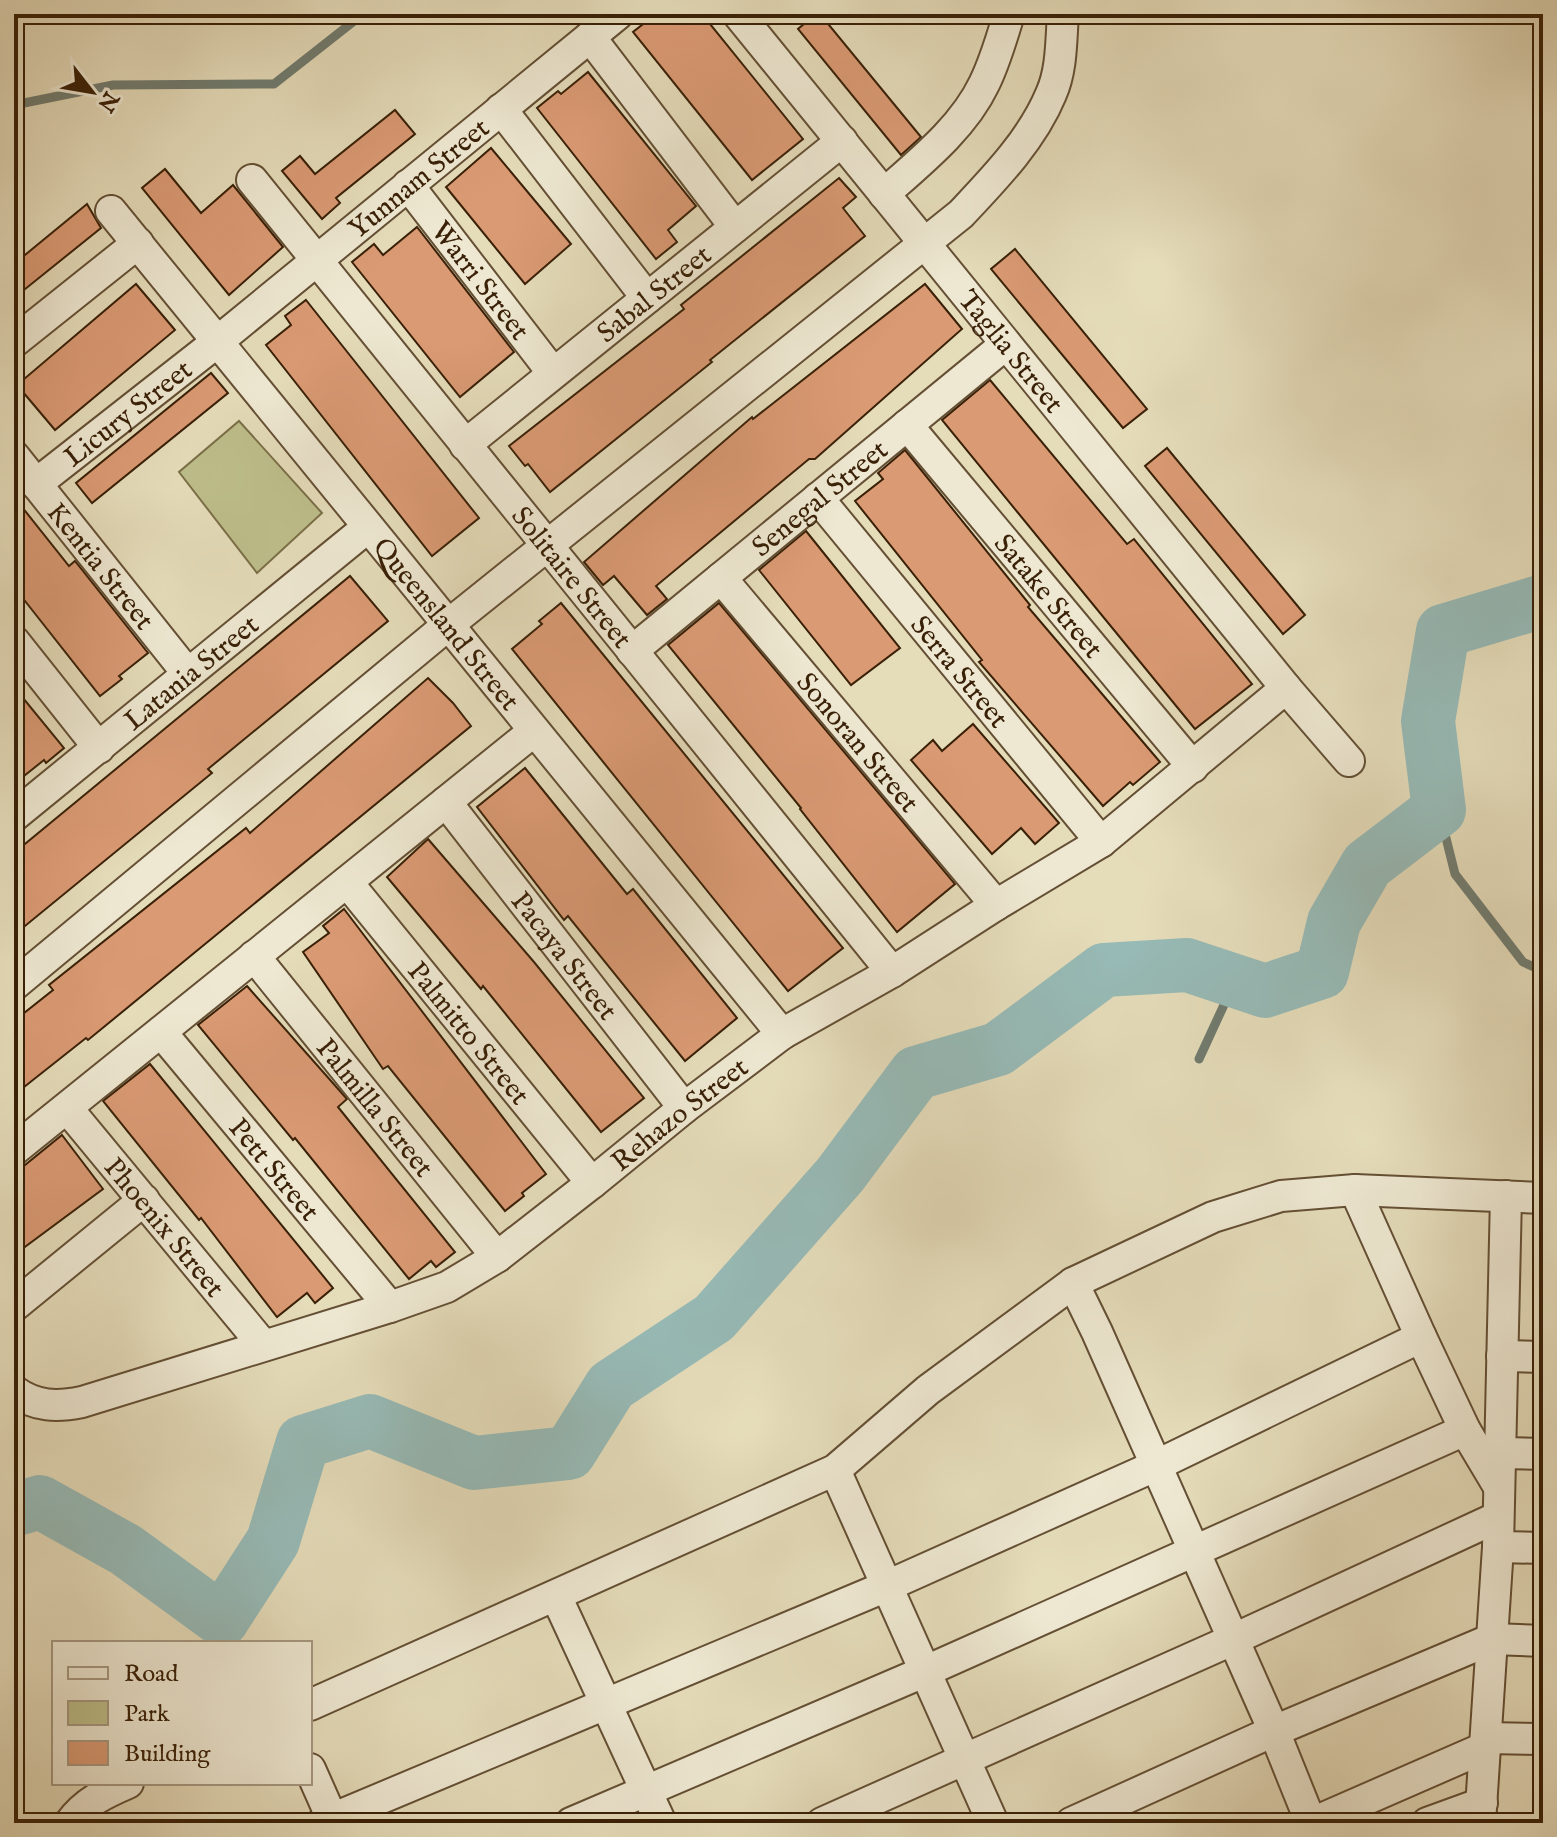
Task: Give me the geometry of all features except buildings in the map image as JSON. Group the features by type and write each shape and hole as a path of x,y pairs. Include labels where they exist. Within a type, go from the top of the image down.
{"street":[{"name":"Yunnam Street","path":"217,342 618,14"},
{"name":"Taglia Street","path":"738,14 1286,688 1349,761"},
{"path":"884,194 936,147 968,109 984,84 1009,14"},
{"path":"14,985 448,625 961,214 997,176 1026,137 1052,93 1061,53 1063,14"},
{"path":"590,37 735,227"},
{"path":"501,109 647,298"},
{"name":"Sabal Street","path":"465,445 842,141"},
{"name":"Solitaire Street","path":"252,180 892,972"},
{"name":"Warri Street","path":"408,185 553,373"},
{"name":"Queensland Street","path":"111,211 782,1034"},
{"path":"14,342 138,243"},
{"name":"Licury Street","path":"36,484 217,342"},
{"name":"Senegal Street","path":"632,651 1006,344"},
{"name":"Satake Street","path":"907,425 1193,767"},
{"name":"Kentia Street","path":"14,456 188,674"},
{"name":"Serra Street","path":"818,498 1101,842"},
{"name":"Latania Street","path":"14,816 368,527"},
{"name":"Sonoran Street","path":"721,578 996,905"},
{"path":"14,641 99,748"},
{"name":"Rehazo Street","path":"14,1391 38,1404 61,1406 82,1402 447,1287 497,1257 782,1034 892,972 1101,842 1286,688"},
{"path":"14,1150 534,731"},
{"name":"Pacaya Street","path":"446,802 684,1108"},
{"name":"Palmitto Street","path":"347,882 592,1183"},
{"name":"Palmilla Street","path":"254,956 497,1257"},
{"name":"Pett Street","path":"161,1032 390,1307"},
{"name":"Phoenix Street","path":"67,1108 263,1345"},
{"path":"1355,1190 1499,1502"},
{"path":"312,1704 835,1470 928,1390 1073,1283 1213,1217 1281,1196 1355,1190 1543,1198"},
{"path":"1427,1823 1481,1813 1498,1547 1506,1196"},
{"path":"14,1306 144,1200"},
{"path":"1073,1283 1274,1731 1312,1823 1486,1742 1543,1739"},
{"path":"312,1775 329,1822 887,1586 1155,1466 1421,1337"},
{"path":"1502,1356 1543,1357"},
{"path":"571,1823 926,1671 1465,1430"},
{"path":"1500,1453 1543,1454"},
{"path":"835,1470 993,1823"},
{"path":"822,1823 1232,1640 1499,1502"},
{"path":"1498,1547 1543,1548"},
{"path":"556,1596 661,1823"},
{"path":"1071,1823 1274,1731 1492,1639 1543,1641"},
{"path":"70,1823 80,1809 124,1785"}],"green space":[{"path":"239,421 322,513 257,573 179,472"}],"waterway":[{"path":"14,105 113,85 274,84 363,14"},
{"path":"14,1510 40,1502 126,1550 222,1620 273,1541 303,1442 370,1421 474,1463 569,1453 611,1386 714,1318 840,1175 916,1073 998,1049 1104,970 1187,965 1265,991 1322,972 1334,922 1367,865 1439,810 1428,721 1443,631 1543,601"},
{"path":"1439,810 1455,874 1523,962 1543,971"},
{"path":"1199,1059 1235,981"}]}
